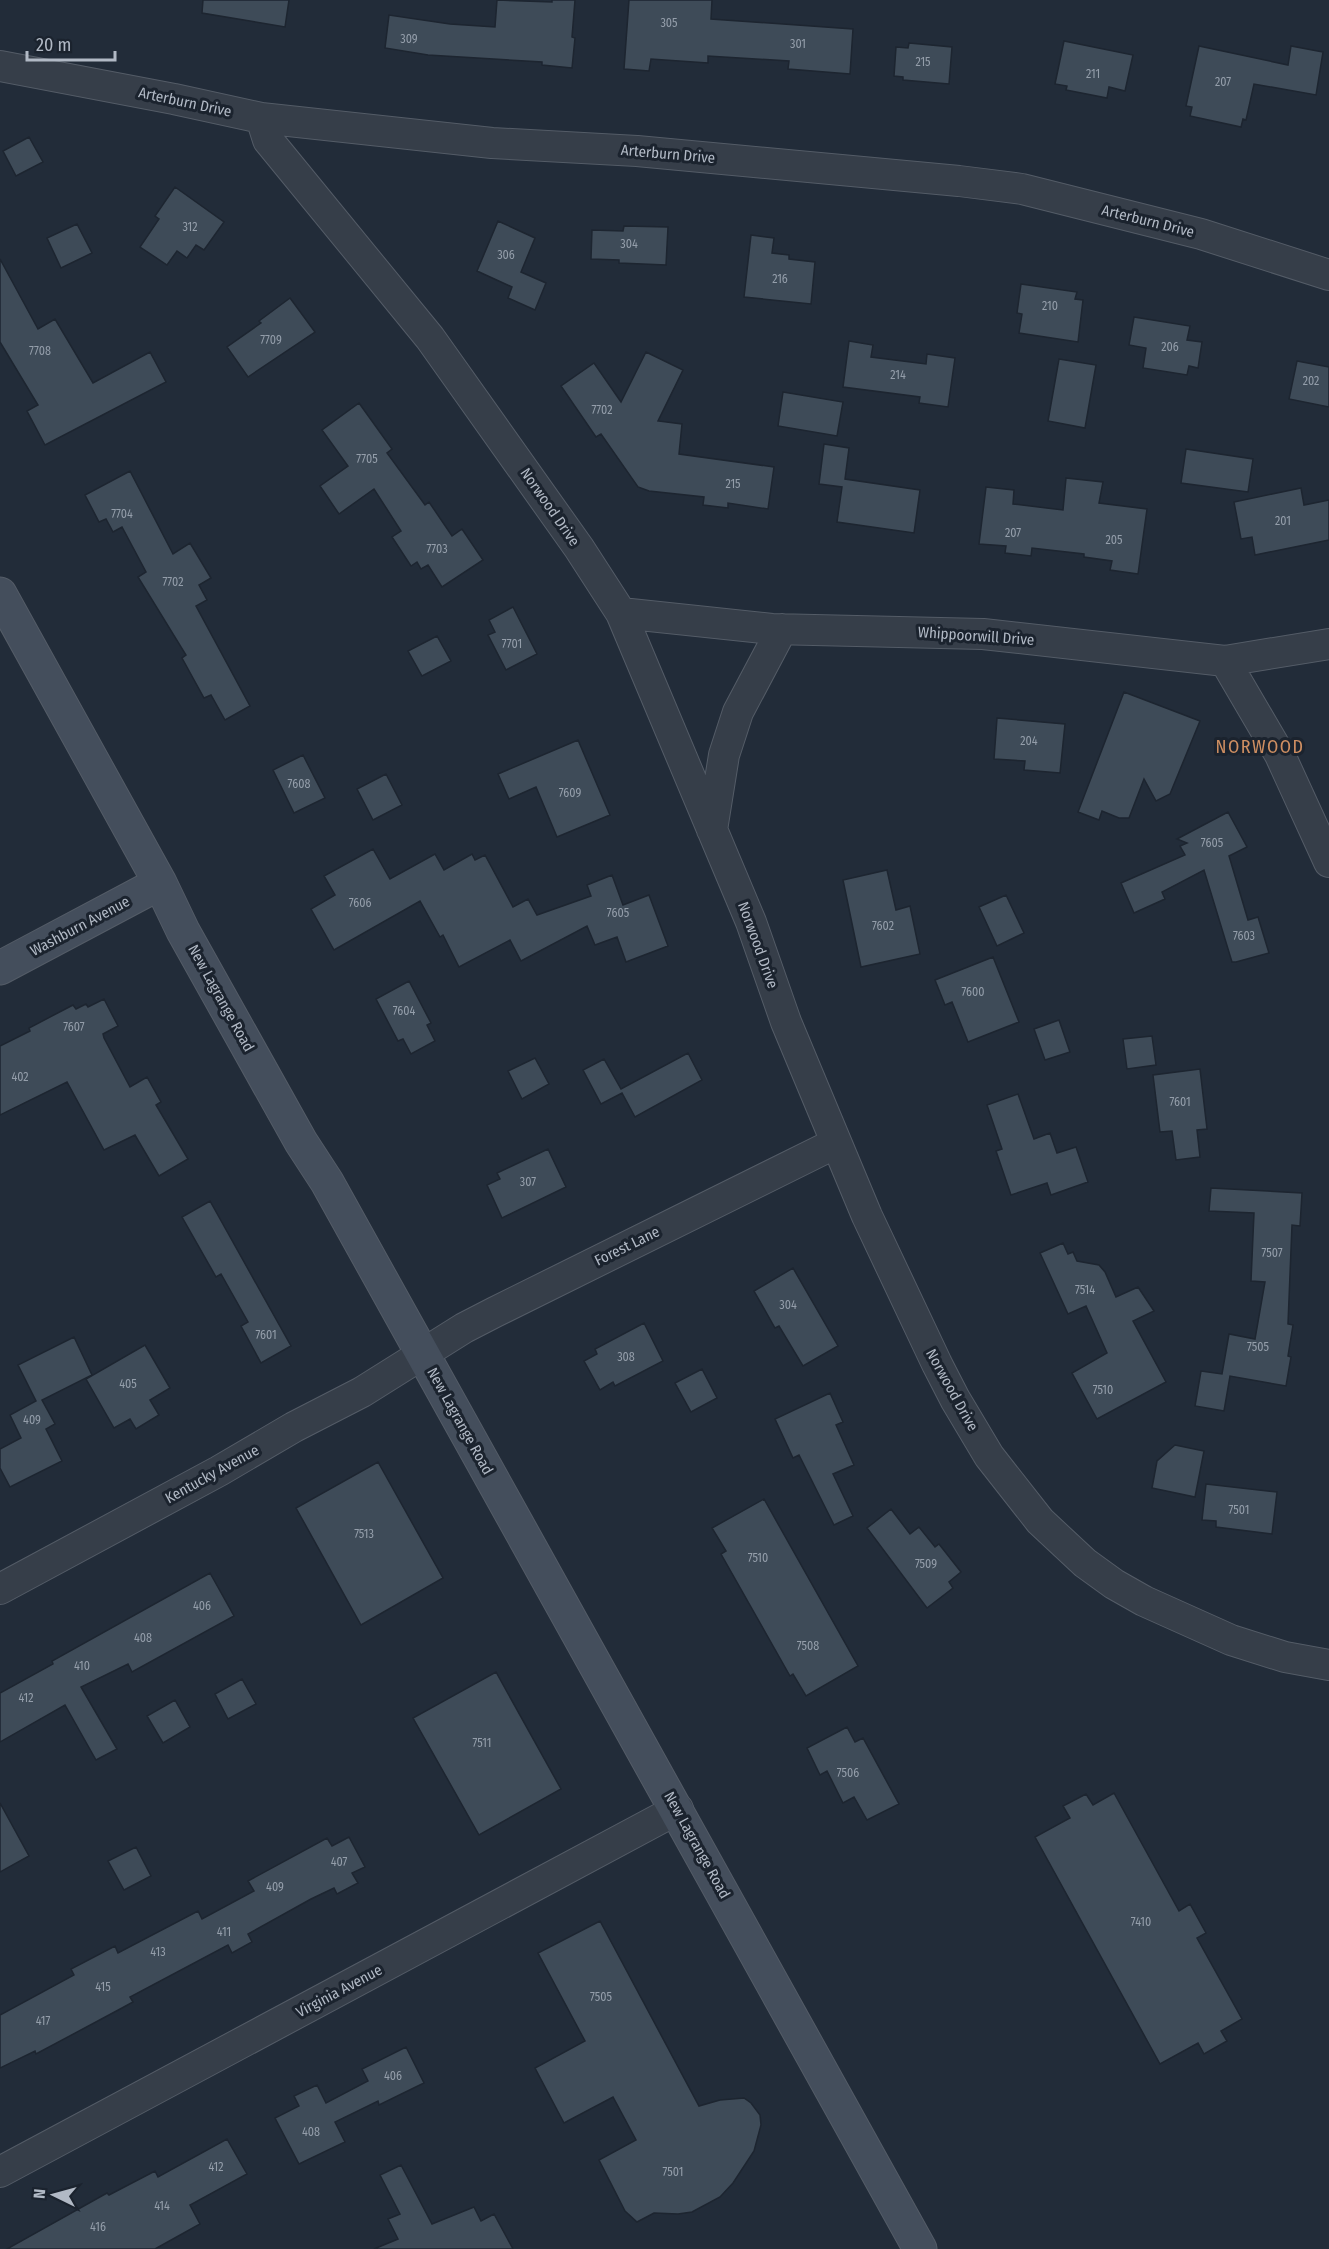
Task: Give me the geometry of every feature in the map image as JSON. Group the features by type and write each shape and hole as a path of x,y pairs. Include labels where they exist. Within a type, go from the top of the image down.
{"main road":[{"name":"New Lagrange Road","path":"0,594 301,1142 327,1182 678,1809 912,2246"},
{"name":"Washburn Avenue","path":"0,968 160,883"}],"street":[{"name":"Arterburn Drive","path":"0,66 261,118 492,143 637,151 1022,189 1201,234 1329,274"},
{"name":"Norwood Drive","path":"261,118 268,140 430,338 579,548 621,613 751,922 786,1023 836,1143 914,1318 955,1399 989,1455 1040,1521 1085,1563 1114,1584 1144,1601 1231,1640 1285,1657 1328,1656"},
{"name":"Whippoorwill Drive","path":"621,613 782,629 983,634 1225,661 1329,644"},
{"path":"712,830 724,755 738,712 782,629"},
{"path":"1225,661 1280,755 1329,862"},
{"name":"Forest Lane","path":"422,1355 495,1312 836,1143"},
{"name":"Kentucky Avenue","path":"0,1589 362,1392 422,1355"},
{"name":"Virginia Avenue","path":"0,2172 678,1809"}],"building":[{"path":"203,0 289,0 285,27 202,13"},
{"path":"497,0 552,2 552,0 575,0 572,68 542,65 542,62 428,55 385,48 389,15 450,24 495,27"},
{"path":"629,0 712,0 711,19 853,29 850,74 788,69 789,61 708,56 708,63 651,59 649,71 624,69"},
{"path":"1064,41 1133,55 1125,91 1109,87 1107,98 1066,90 1067,86 1055,84"},
{"path":"909,43 952,47 949,84 903,80 903,77 894,76 896,47 908,48"},
{"path":"1199,46 1288,65 1291,46 1323,52 1316,95 1254,84 1246,120 1243,119 1241,127 1190,116 1192,107 1186,106"},
{"path":"29,137 43,162 16,176 3,151"},
{"path":"175,187 224,222 204,250 196,245 187,258 177,251 167,265 140,247 159,219 155,216"},
{"path":"498,221 535,238 521,272 546,283 535,310 508,298 512,287 477,271"},
{"path":"77,224 92,253 61,268 47,238"},
{"path":"624,226 668,227 666,265 591,259 592,230 623,231"},
{"path":"751,235 774,238 772,253 789,255 789,259 815,262 811,304 744,297"},
{"path":"0,259 38,329 55,319 93,383 150,352 166,382 45,445 27,411 38,405 0,342"},
{"path":"1021,284 1077,292 1075,299 1083,300 1078,342 1019,333 1022,314 1017,313"},
{"path":"290,298 315,332 248,377 227,347 261,323 259,321"},
{"path":"1134,317 1190,326 1187,340 1202,342 1198,368 1189,366 1187,375 1143,368 1146,348 1129,345"},
{"path":"849,341 873,345 871,357 926,364 927,354 955,358 948,407 919,403 920,397 843,387"},
{"path":"646,352 683,370 658,421 682,424 679,454 774,467 768,509 728,503 728,508 703,505 704,497 649,491 638,487 601,434 596,437 561,386 594,363 621,402"},
{"path":"1059,359 1096,365 1085,428 1048,421"},
{"path":"1297,361 1329,367 1329,407 1289,399"},
{"path":"783,392 843,402 837,436 778,426"},
{"path":"359,403 392,449 387,453 425,505 429,502 452,536 462,529 483,560 442,587 428,565 421,569 417,562 411,566 392,537 401,531 374,489 339,514 320,486 348,466 322,430"},
{"path":"824,444 849,448 845,479 920,490 914,533 837,522 842,487 819,484"},
{"path":"1186,449 1253,459 1248,492 1181,483"},
{"path":"130,471 173,554 190,543 211,578 199,585 207,600 196,606 250,706 225,720 211,695 204,698 182,658 186,655 138,577 146,572 122,527 113,532 106,519 99,522 85,495"},
{"path":"1066,478 1103,482 1099,503 1147,509 1138,574 1110,570 1112,561 1084,557 1084,554 1032,548 1031,556 1005,553 1006,546 979,544 986,487 1014,490 1013,504 1063,510"},
{"path":"1301,488 1304,505 1329,500 1329,540 1255,555 1252,537 1241,539 1234,502"},
{"path":"513,607 537,654 506,670 488,635 495,632 489,620"},
{"path":"437,636 451,661 422,676 408,651"},
{"path":"1124,692 1200,721 1170,794 1156,801 1144,779 1129,818 1119,818 1102,811 1099,820 1078,812"},
{"path":"997,718 1065,724 1060,773 1024,770 1025,761 994,759"},
{"path":"578,740 610,815 557,837 536,787 509,799 498,774"},
{"path":"303,755 325,798 294,813 273,770"},
{"path":"386,774 402,805 373,820 357,789"},
{"path":"1228,812 1247,847 1229,856 1248,920 1258,917 1269,953 1236,962 1232,962 1204,870 1162,892 1165,899 1134,913 1121,883 1185,855 1180,846 1187,843 1177,839"},
{"path":"373,849 390,879 435,854 444,870 472,854 475,860 485,855 513,907 528,899 537,915 591,896 587,885 612,875 623,905 649,895 668,946 626,962 617,937 595,945 587,926 521,961 510,940 459,967 443,935 440,937 420,901 334,950 311,909 335,895 324,876"},
{"path":"887,870 896,910 910,906 920,954 861,967 843,880"},
{"path":"1006,895 1024,933 997,946 979,907"},
{"path":"993,957 1019,1022 968,1042 952,1002 945,1005 935,980"},
{"path":"409,981 431,1023 427,1025 435,1041 411,1054 403,1039 398,1041 376,999"},
{"path":"104,999 118,1026 103,1034 104,1038 130,1087 147,1077 161,1102 156,1105 188,1159 159,1176 135,1135 104,1150 67,1082 0,1115 0,1046 73,1005 76,1009 86,1004 88,1007"},
{"path":"1059,1020 1070,1052 1045,1060 1034,1029"},
{"path":"1152,1036 1156,1065 1127,1069 1123,1039"},
{"path":"688,1053 702,1080 635,1117 622,1093 601,1104 583,1070 604,1059 621,1089"},
{"path":"535,1058 549,1084 522,1099 508,1071"},
{"path":"1200,1069 1207,1129 1197,1130 1200,1157 1176,1160 1172,1131 1160,1132 1153,1075"},
{"path":"1018,1094 1034,1139 1050,1133 1057,1153 1076,1147 1088,1182 1051,1195 1047,1183 1011,1195 996,1151 1002,1149 987,1105"},
{"path":"548,1149 566,1187 502,1218 487,1185 500,1179 497,1173"},
{"path":"1211,1188 1302,1193 1300,1226 1292,1225 1288,1324 1293,1325 1286,1386 1230,1376 1224,1411 1195,1406 1201,1371 1222,1374 1229,1334 1255,1339 1265,1282 1251,1281 1254,1213 1209,1211"},
{"path":"210,1201 291,1346 261,1363 241,1326 248,1322 221,1274 216,1277 182,1217"},
{"path":"1063,1243 1068,1254 1073,1252 1077,1261 1099,1265 1105,1272 1116,1297 1138,1287 1154,1311 1133,1321 1166,1382 1097,1419 1072,1373 1107,1353 1086,1306 1068,1314 1040,1253"},
{"path":"793,1268 838,1346 803,1366 779,1326 775,1328 754,1291"},
{"path":"644,1323 663,1361 615,1386 613,1382 600,1390 584,1361 597,1354 595,1349"},
{"path":"74,1337 92,1375 42,1400 55,1424 46,1429 62,1461 10,1487 0,1468 0,1449 21,1438 10,1415 36,1401 18,1365"},
{"path":"145,1345 170,1388 150,1400 159,1415 136,1429 130,1419 114,1428 86,1379"},
{"path":"702,1369 717,1398 691,1412 675,1383"},
{"path":"830,1393 843,1422 836,1425 854,1465 833,1474 853,1516 834,1525 799,1455 793,1458 775,1419"},
{"path":"1175,1445 1204,1451 1195,1497 1152,1488 1157,1461"},
{"path":"378,1462 443,1578 361,1625 296,1508"},
{"path":"1206,1484 1277,1492 1272,1534 1216,1527 1216,1521 1202,1520"},
{"path":"764,1499 858,1666 806,1696 793,1674 790,1676 721,1554 726,1551 712,1528"},
{"path":"891,1509 910,1534 919,1527 935,1547 939,1544 961,1572 949,1582 953,1588 927,1608 867,1528"},
{"path":"210,1573 234,1616 132,1672 128,1664 81,1687 117,1749 96,1760 65,1705 0,1742 0,1693 53,1664 52,1661"},
{"path":"496,1672 561,1789 479,1835 413,1718"},
{"path":"242,1679 256,1704 228,1719 215,1694"},
{"path":"175,1700 190,1727 163,1743 147,1716"},
{"path":"847,1727 855,1742 863,1738 899,1804 867,1820 854,1797 843,1803 827,1771 820,1775 807,1748"},
{"path":"1114,1793 1179,1911 1190,1904 1206,1933 1197,1938 1242,2019 1221,2031 1227,2041 1204,2054 1198,2043 1160,2064 1035,1837 1070,1818 1063,1806 1086,1794 1093,1805"},
{"path":"0,1803 29,1856 0,1872"},
{"path":"349,1837 365,1867 352,1873 358,1883 337,1894 334,1888 311,1899 248,1934 252,1942 232,1953 228,1945 130,1997 133,2002 122,2008 36,2054 35,2051 0,2068 0,2015 74,1975 71,1969 115,1946 118,1953 198,1911 202,1919 254,1891 248,1881 327,1838 332,1846"},
{"path":"136,1847 151,1876 124,1890 108,1861"},
{"path":"600,1921 699,2106 720,2100 744,2098 760,2115 761,2125 754,2151 733,2183 720,2197 692,2212 654,2213 637,2222 625,2211 599,2160 636,2140 613,2097 564,2123 535,2068 585,2041 538,1953"},
{"path":"406,2047 424,2083 379,2105 378,2101 335,2122 345,2142 299,2164 275,2118 299,2106 294,2096 317,2085 326,2103 368,2081 362,2069"},
{"path":"227,2139 247,2174 190,2205 200,2224 155,2249 7,2249 107,2193 109,2195 155,2171 158,2177"},
{"path":"401,2165 432,2224 474,2207 481,2221 494,2214 513,2249 374,2249 398,2239 388,2219 400,2214 380,2175"}],"district":[{"name":"NORWOOD","path":"1260,747"}]}
